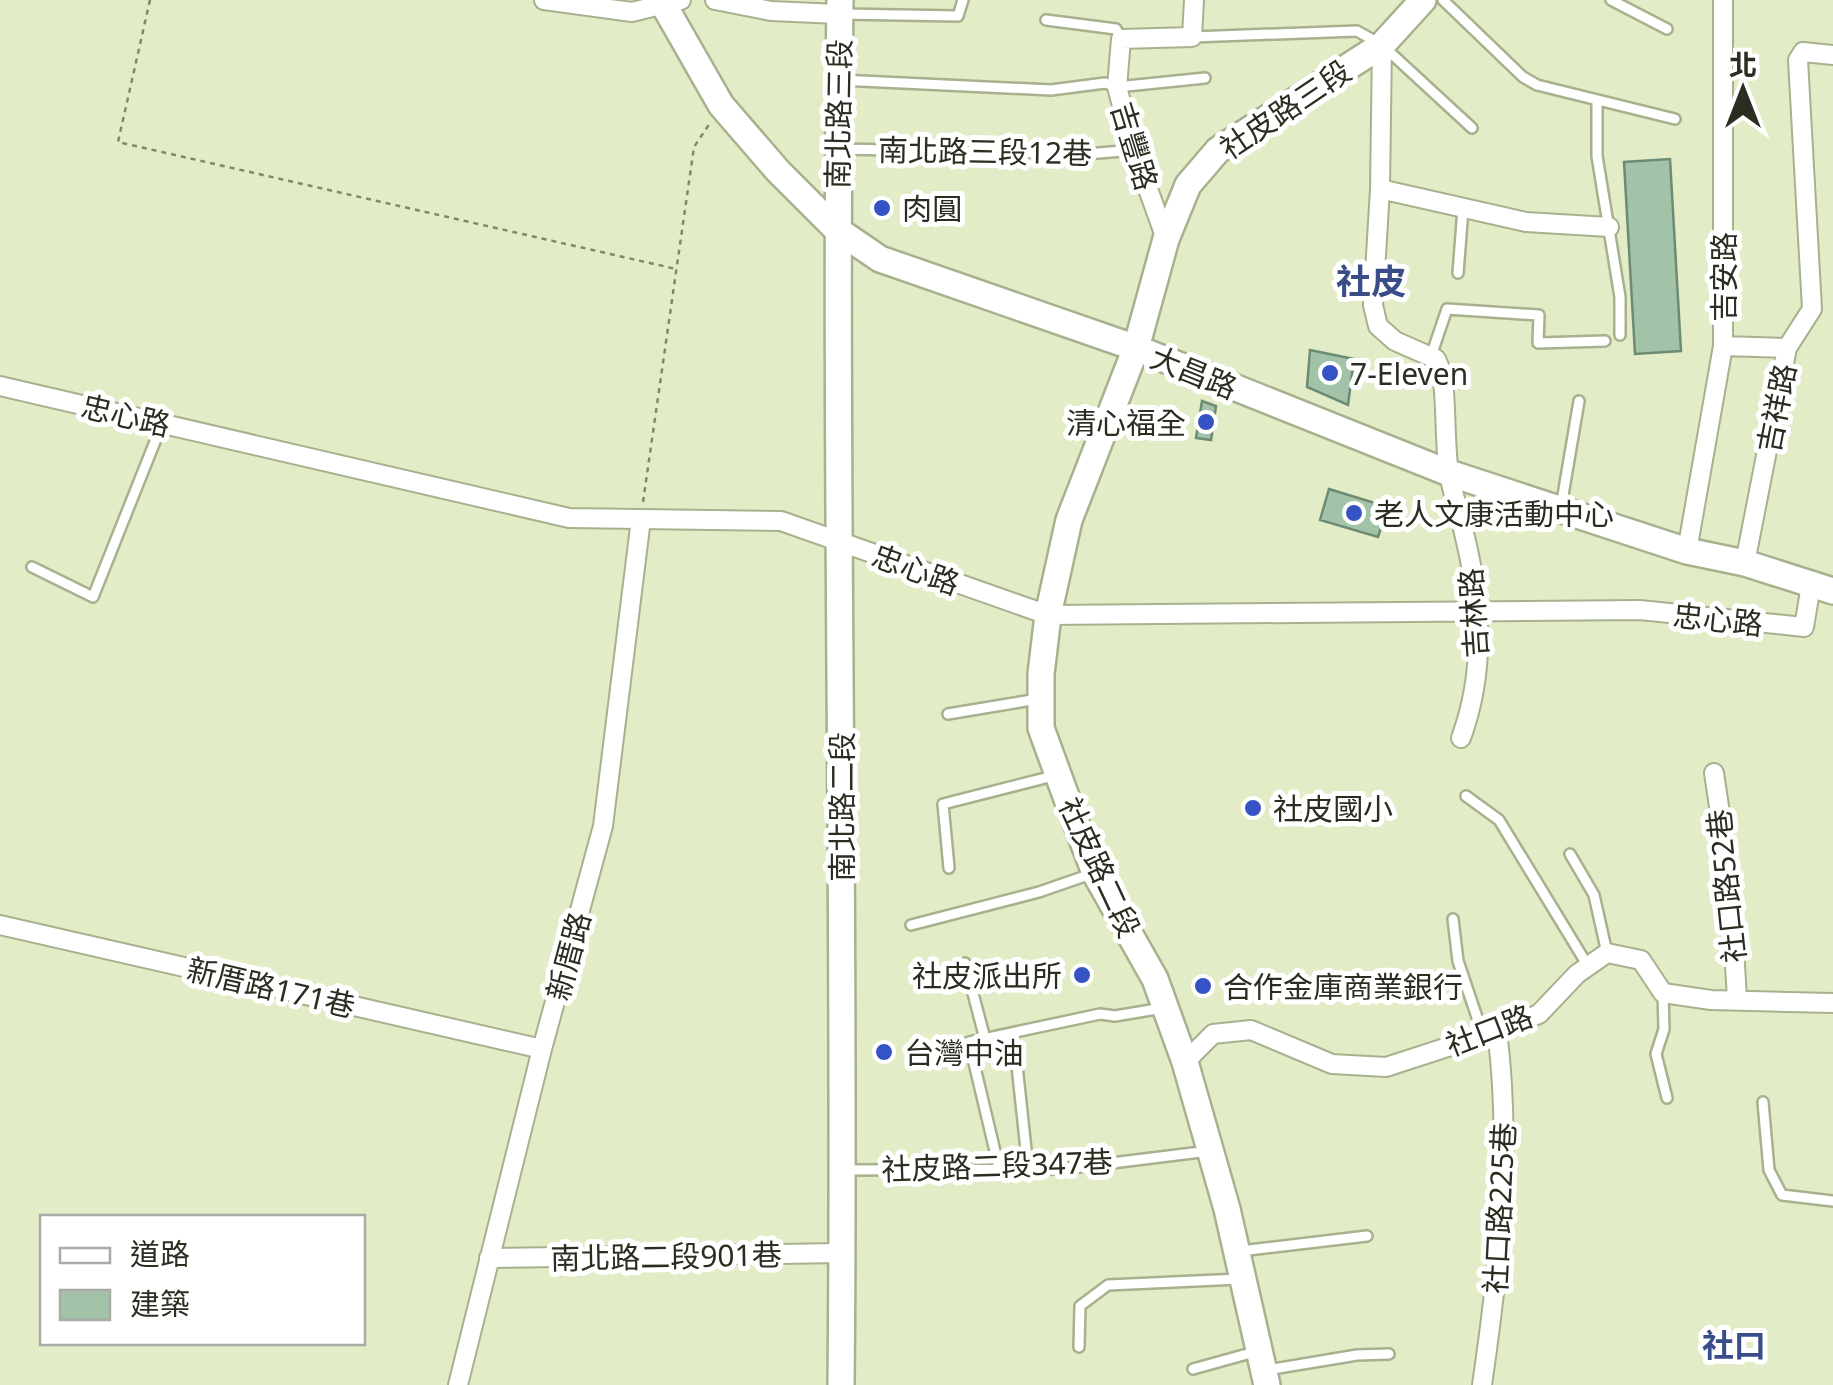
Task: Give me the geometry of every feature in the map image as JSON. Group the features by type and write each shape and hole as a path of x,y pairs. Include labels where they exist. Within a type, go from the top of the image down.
{"street":[{"path":"544,0 632,12 668,2"},
{"path":"715,0 771,11 840,7"},
{"path":"1121,38 1192,37 1194,0"},
{"name":"社皮路三段","path":"1136,348 1166,239 1188,185 1218,150 1382,45 1423,0"},
{"name":"吉安路","path":"1687,552 1722,346 1723,0"},
{"name":"大昌路","path":"668,2 721,105 778,171 836,229 880,259 1136,348 1448,472 1687,552 1827,586"},
{"name":"南北路三段","path":"836,229 840,7"},
{"name":"吉豐路","path":"1121,38 1117,87 1134,150 1166,239"},
{"path":"1382,45 1380,189 1372,306 1378,326 1394,342 1431,356"},
{"name":"吉祥路","path":"1745,563 1788,348 1812,309 1798,60 1803,52 1833,55"},
{"path":"1380,189 1526,222 1608,227"},
{"name":"南北路二段","path":"836,229 841,1385"},
{"path":"1722,346 1788,348"},
{"name":"社皮路二段","path":"1136,348 1070,520 1048,614 1042,728 1096,872 1155,979 1185,1062 1238,1251 1264,1369"},
{"name":"吉林路","path":"1431,356 1442,372 1448,472 1469,552 1478,613 1478,669 1472,706 1461,738"},
{"name":"忠心路","path":"0,386 569,518 781,521 1048,614 1640,610 1804,627 1827,586"},
{"name":"新厝路","path":"458,1385 542,1049 603,826 640,519"},
{"name":"社口路52巷","path":"1714,773 1730,880 1737,999"},
{"name":"新厝路171巷","path":"0,925 542,1049"},
{"path":"1607,953 1641,960 1662,992 1712,1000 1833,1003"},
{"name":"社口路","path":"1185,1062 1213,1034 1251,1030 1332,1064 1386,1066 1539,1014 1588,966 1607,953"},
{"name":"社口路225巷","path":"1482,1385 1494,1297 1505,1092 1490,1033"},
{"name":"南北路二段901巷","path":"489,1258 842,1253"}],"lane":[{"path":"840,7 958,16 963,0"},
{"path":"1443,0 1537,85 1674,119"},
{"path":"1611,0 1667,30"},
{"path":"1046,20 1116,29 1121,38"},
{"path":"1192,37 1357,31 1382,45 1472,128"},
{"path":"837,80 1051,90 1205,78"},
{"path":"1597,100 1597,156 1620,297 1620,336"},
{"name":"南北路三段12巷","path":"837,149 1088,154 1134,150"},
{"path":"1458,273 1464,209"},
{"path":"1431,356 1447,309 1539,315 1538,342 1606,341"},
{"path":"1560,510 1579,401"},
{"path":"32,567 93,597 162,424"},
{"path":"948,714 1041,698"},
{"path":"949,868 942,804 1058,775"},
{"path":"1466,796 1499,820 1588,966"},
{"path":"1570,854 1594,895 1607,953"},
{"path":"911,925 1039,892 1096,872"},
{"path":"1453,919 1458,962 1490,1033"},
{"path":"965,963 984,1038"},
{"path":"1662,992 1664,1030 1656,1054 1667,1098"},
{"path":"998,1168 969,1042 1100,1014 1115,1016 1165,1008"},
{"path":"1016,1046 1028,1168"},
{"path":"1763,1102 1769,1170 1782,1195 1833,1201"},
{"name":"社皮路二段347巷","path":"843,1170 1063,1168 1211,1150"},
{"path":"1238,1251 1367,1236"},
{"path":"1079,1347 1080,1306 1108,1285 1244,1278"},
{"path":"1193,1369 1264,1369 1389,1354"}],"path":[{"path":"150,0 118,142 676,268"},
{"path":"640,519 694,147 721,105"}],"building":[{"path":"1670,159 1681,351 1635,354 1624,162"},
{"name":"7-Eleven","path":"1310,350 1354,359 1348,405 1307,387"},
{"name":"清心福全","path":"1202,401 1216,406 1211,440 1196,438"},
{"name":"老人文康活動中心","path":"1329,489 1388,507 1378,537 1320,520"}],"place":[{"name":"肉圓","path":"882,208"},
{"name":"7-Eleven","path":"1330,373"},
{"name":"清心福全","path":"1206,422"},
{"name":"老人文康活動中心","path":"1354,513"},
{"name":"社皮國小","path":"1253,808"},
{"name":"社皮派出所","path":"1082,975"},
{"name":"合作金庫商業銀行","path":"1203,986"},
{"name":"台灣中油","path":"884,1052"}],"district":[{"name":"社皮","path":"1371,280"},
{"name":"社口","path":"1734,1344"}]}
